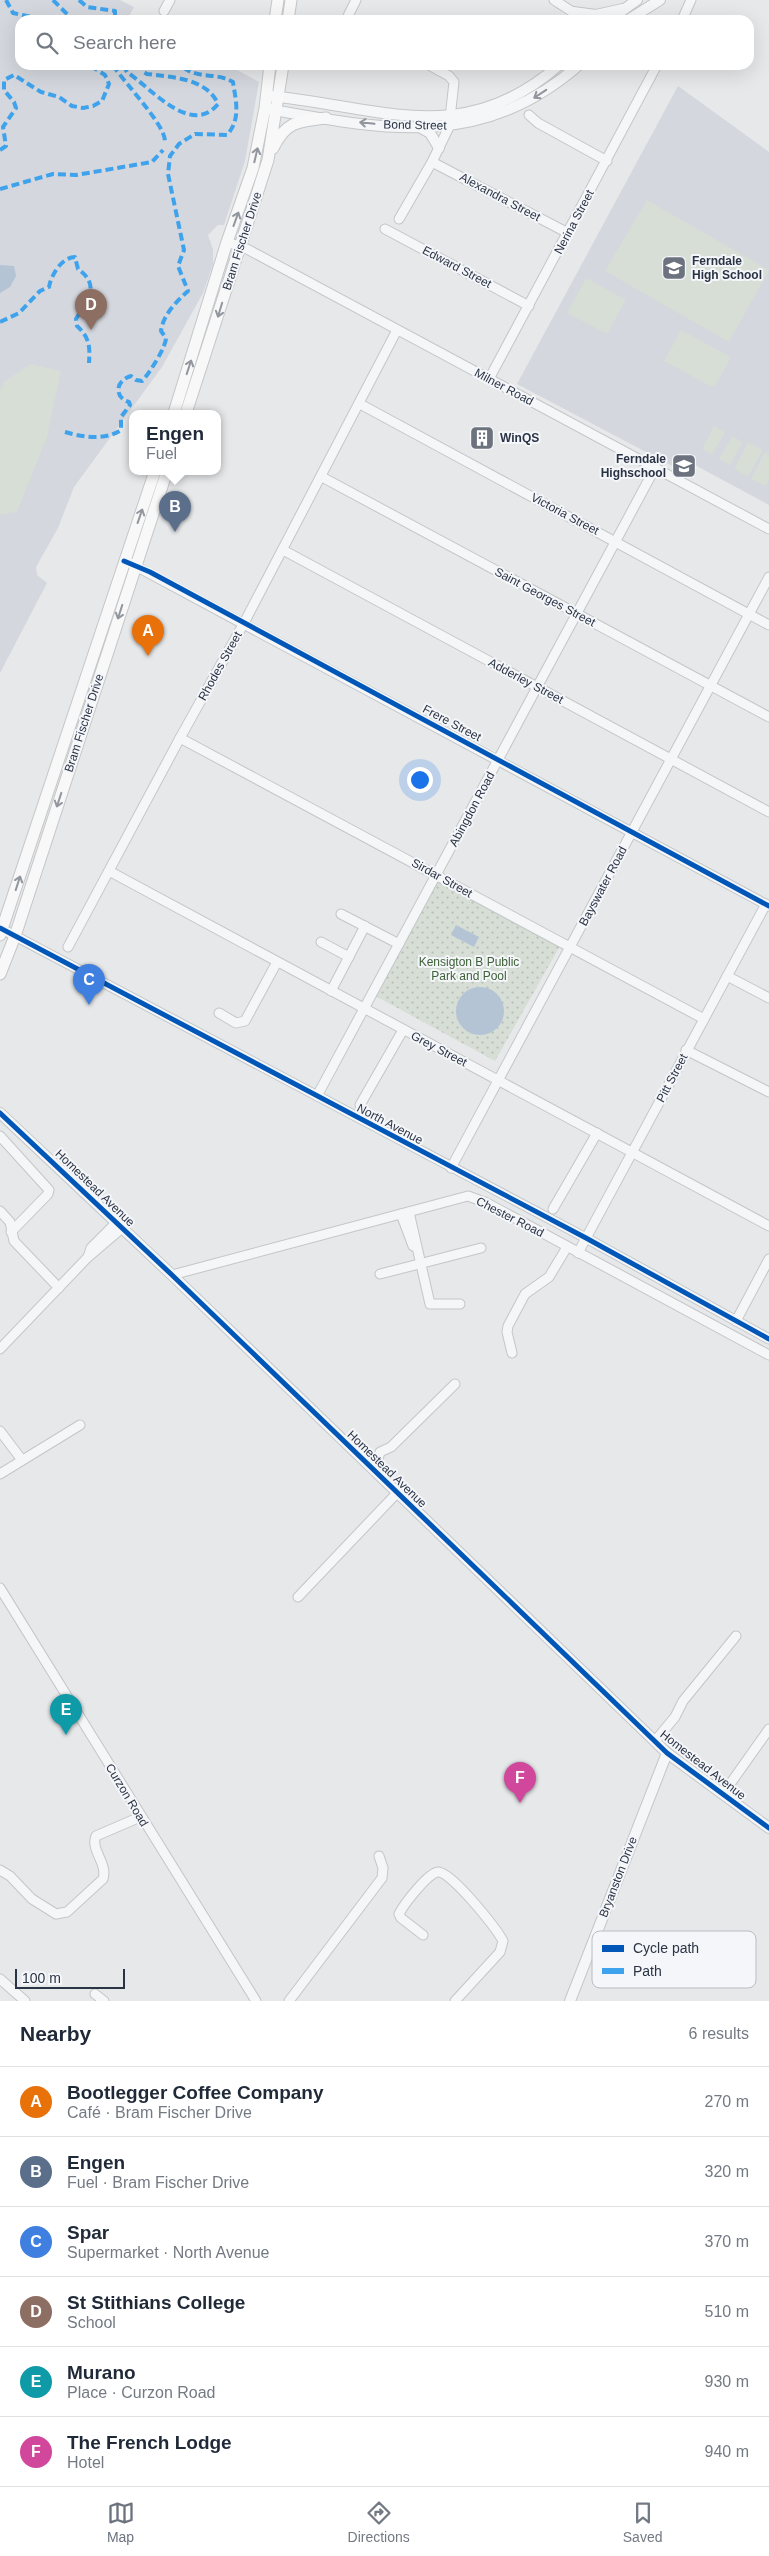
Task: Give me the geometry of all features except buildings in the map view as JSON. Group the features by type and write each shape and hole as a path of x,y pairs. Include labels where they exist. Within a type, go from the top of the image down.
{"main road":[{"path":"276,15 278,0"},
{"path":"289,15 291,0"},
{"name":"Bram Fischer Drive","path":"270,70 273,96"},
{"name":"Bram Fischer Drive","path":"187,410 268,160 271,109 281,70"},
{"name":"Bram Fischer Drive","path":"175,410 271,109"},
{"path":"268,160 280,136 291,124 299,121 326,118"},
{"name":"Bram Fischer Drive","path":"1,931 154,475"},
{"name":"Bram Fischer Drive","path":"0,974 15,936 165,475"}],"street":[{"path":"164,11 170,0"},
{"path":"348,15 356,0"},
{"path":"554,0 573,13 596,15 623,9"},
{"path":"616,15 637,0"},
{"path":"638,15 660,0"},
{"path":"684,15 691,0"},
{"path":"399,219 432,162 448,122 453,94 453,79 438,70"},
{"name":"Bond Street","path":"273,96 448,122 504,101 534,86 553,70"},
{"name":"Bond Street","path":"271,109 326,118 421,128 448,122 484,119 513,109 557,83 573,70"},
{"name":"Nerina Street","path":"489,379 607,161 652,70"},
{"path":"529,115 538,123 607,161"},
{"path":"421,128 430,133 439,148"},
{"name":"Alexandra Street","path":"432,162 568,233"},
{"name":"Edward Street","path":"385,229 529,306"},
{"name":"Milner Road","path":"227,242 239,246 769,529"},
{"name":"Rhodes Street","path":"68,947 322,477 397,330"},
{"name":"Victoria Street","path":"360,404 769,625"},
{"name":"Abingdon Road","path":"317,1096 654,468"},
{"name":"Saint Georges Street","path":"322,477 769,717"},
{"name":"Adderley Street","path":"283,550 769,812"},
{"name":"Frere Street","path":"124,561 499,759 767,905"},
{"name":"Bayswater Road","path":"451,1168 769,577"},
{"name":"Sirdar Street","path":"180,738 437,874 570,948 704,1019"},
{"name":"Grey Street","path":"109,871 769,1226"},
{"name":"Pitt Street","path":"578,1253 686,1050 767,905"},
{"path":"341,914 399,944"},
{"path":"331,991 365,926"},
{"name":"North Avenue","path":"1,931 15,936 586,1238 769,1339"},
{"path":"321,942 349,958"},
{"path":"219,1014 236,1023 245,1021 277,962"},
{"path":"727,976 769,998"},
{"path":"360,1105 403,1030"},
{"path":"686,1050 769,1092"},
{"name":"Homestead Avenue","path":"0,1113 375,1464 397,1493 667,1753 769,1828"},
{"path":"554,1209 597,1133"},
{"path":"0,1136 49,1190 48,1194 11,1232"},
{"name":"Chester Road","path":"172,1275 464,1196 474,1197 769,1355"},
{"path":"0,1211 10,1222 14,1241 59,1288"},
{"path":"405,1213 430,1304 460,1304"},
{"path":"0,1349 119,1225"},
{"path":"512,1353 507,1332 508,1326 525,1294 549,1277 567,1247"},
{"path":"380,1274 419,1262 481,1248"},
{"path":"736,1321 769,1259"},
{"path":"375,1464 386,1457 390,1447 455,1384"},
{"path":"0,1474 80,1425"},
{"path":"0,1431 22,1460"},
{"path":"298,1597 397,1493"},
{"name":"Curzon Road","path":"0,1588 140,1817 256,2001"},
{"path":"655,1741 675,1717 683,1701 736,1636"},
{"path":"723,1794 769,1729"},
{"name":"Bryanston Drive","path":"597,1931 667,1753"},
{"path":"0,1870 10,1876 23,1892 49,1911 56,1914 66,1913 103,1879 105,1868 94,1843 96,1836 140,1817"},
{"path":"289,2001 382,1878 383,1868 379,1856"},
{"path":"423,1935 401,1918 400,1914 430,1874 440,1872 446,1874 463,1892 503,1941 500,1952 455,2001"},
{"name":"Bryanston Drive","path":"570,2001 592,1945"},
{"path":"0,1978 25,2001"},
{"path":"95,1994 104,2001"}],"shaded area":[{"path":"0,0 120,0 134,7 130,15 15,15 15,70 237,70 259,82 245,161 224,225 218,225 208,235 213,249 213,264 203,293 162,367 74,487 58,528 36,567 37,575 47,583 0,673"},
{"name":"Ferndale High School","path":"678,86 769,152 769,505 693,464 680,470 517,384"}],"green space":[{"path":"647,200 769,270 729,342 605,271"},
{"path":"586,278 626,300 607,334 567,313"},
{"path":"681,330 731,357 714,388 664,361"},
{"path":"30,364 61,371 47,437 17,512 0,515 0,391 4,382"},
{"path":"714,426 725,432 712,455 702,449"},
{"path":"732,436 743,442 730,465 719,459"},
{"path":"748,442 763,450 748,477 734,469"},
{"path":"765,452 769,454 769,480 765,486 751,479"},
{"name":"Kensigton B Public Park and Pool","path":"435,871 561,944 495,1061 370,993"}],"water":[{"path":"0,265 14,266 16,276 10,287 0,293"},
{"path":"456,925 479,937 474,947 451,935"},
{"path":"480,987 489,989 497,994 502,1002 504,1011 502,1020 497,1028 489,1033 480,1035 471,1033 463,1028 458,1020 456,1011 458,1002 463,994 471,989"}],"marked path":[{"path":"6,0 13,13 22,15"},
{"path":"53,0 68,15"},
{"path":"79,0 87,7 115,11 115,15"},
{"path":"0,150 6,146 3,127 16,108 14,102 4,90 4,80 14,75 41,92 59,97 72,106 83,108 93,106 102,101 109,84 105,75 97,70"},
{"path":"116,70 159,125 165,142"},
{"path":"126,70 159,98 184,113 196,115 207,113 218,104 213,95 197,84 187,80 147,74 142,70"},
{"path":"65,432 101,437 121,430 121,417 130,405 129,402 120,396 118,389 126,378 131,376 136,380 142,381 149,373 165,342 166,338 161,331 164,320 175,304 188,291 178,266 184,250 168,174 170,156 179,144 195,134 227,135 234,123 236,110 233,82 219,77 200,75 187,70"},
{"path":"0,189 53,174 76,175 152,162 163,150"},
{"path":"0,322 19,313 40,291 49,287 52,277 62,263 75,257 78,269 85,275 91,288 90,294 76,319 77,326 87,339 89,363"}],"cycle path":[{"path":"124,561 150,572 769,906"},
{"path":"0,928 586,1238 769,1339"},
{"path":"0,1113 172,1275 667,1753 769,1828"}],"place":[{"name":"Ferndale High School","path":"674,268"},
{"name":"St Stithians College","path":"91,330"},
{"name":"WinQS","path":"482,438"},
{"name":"Ferndale Highschool","path":"684,466"},
{"name":"Engen","path":"175,532"},
{"name":"Bootlegger Coffee Company","path":"148,656"},
{"name":"Spar","path":"89,1005"},
{"name":"Murano","path":"66,1735"},
{"name":"The French Lodge","path":"520,1803"}]}
